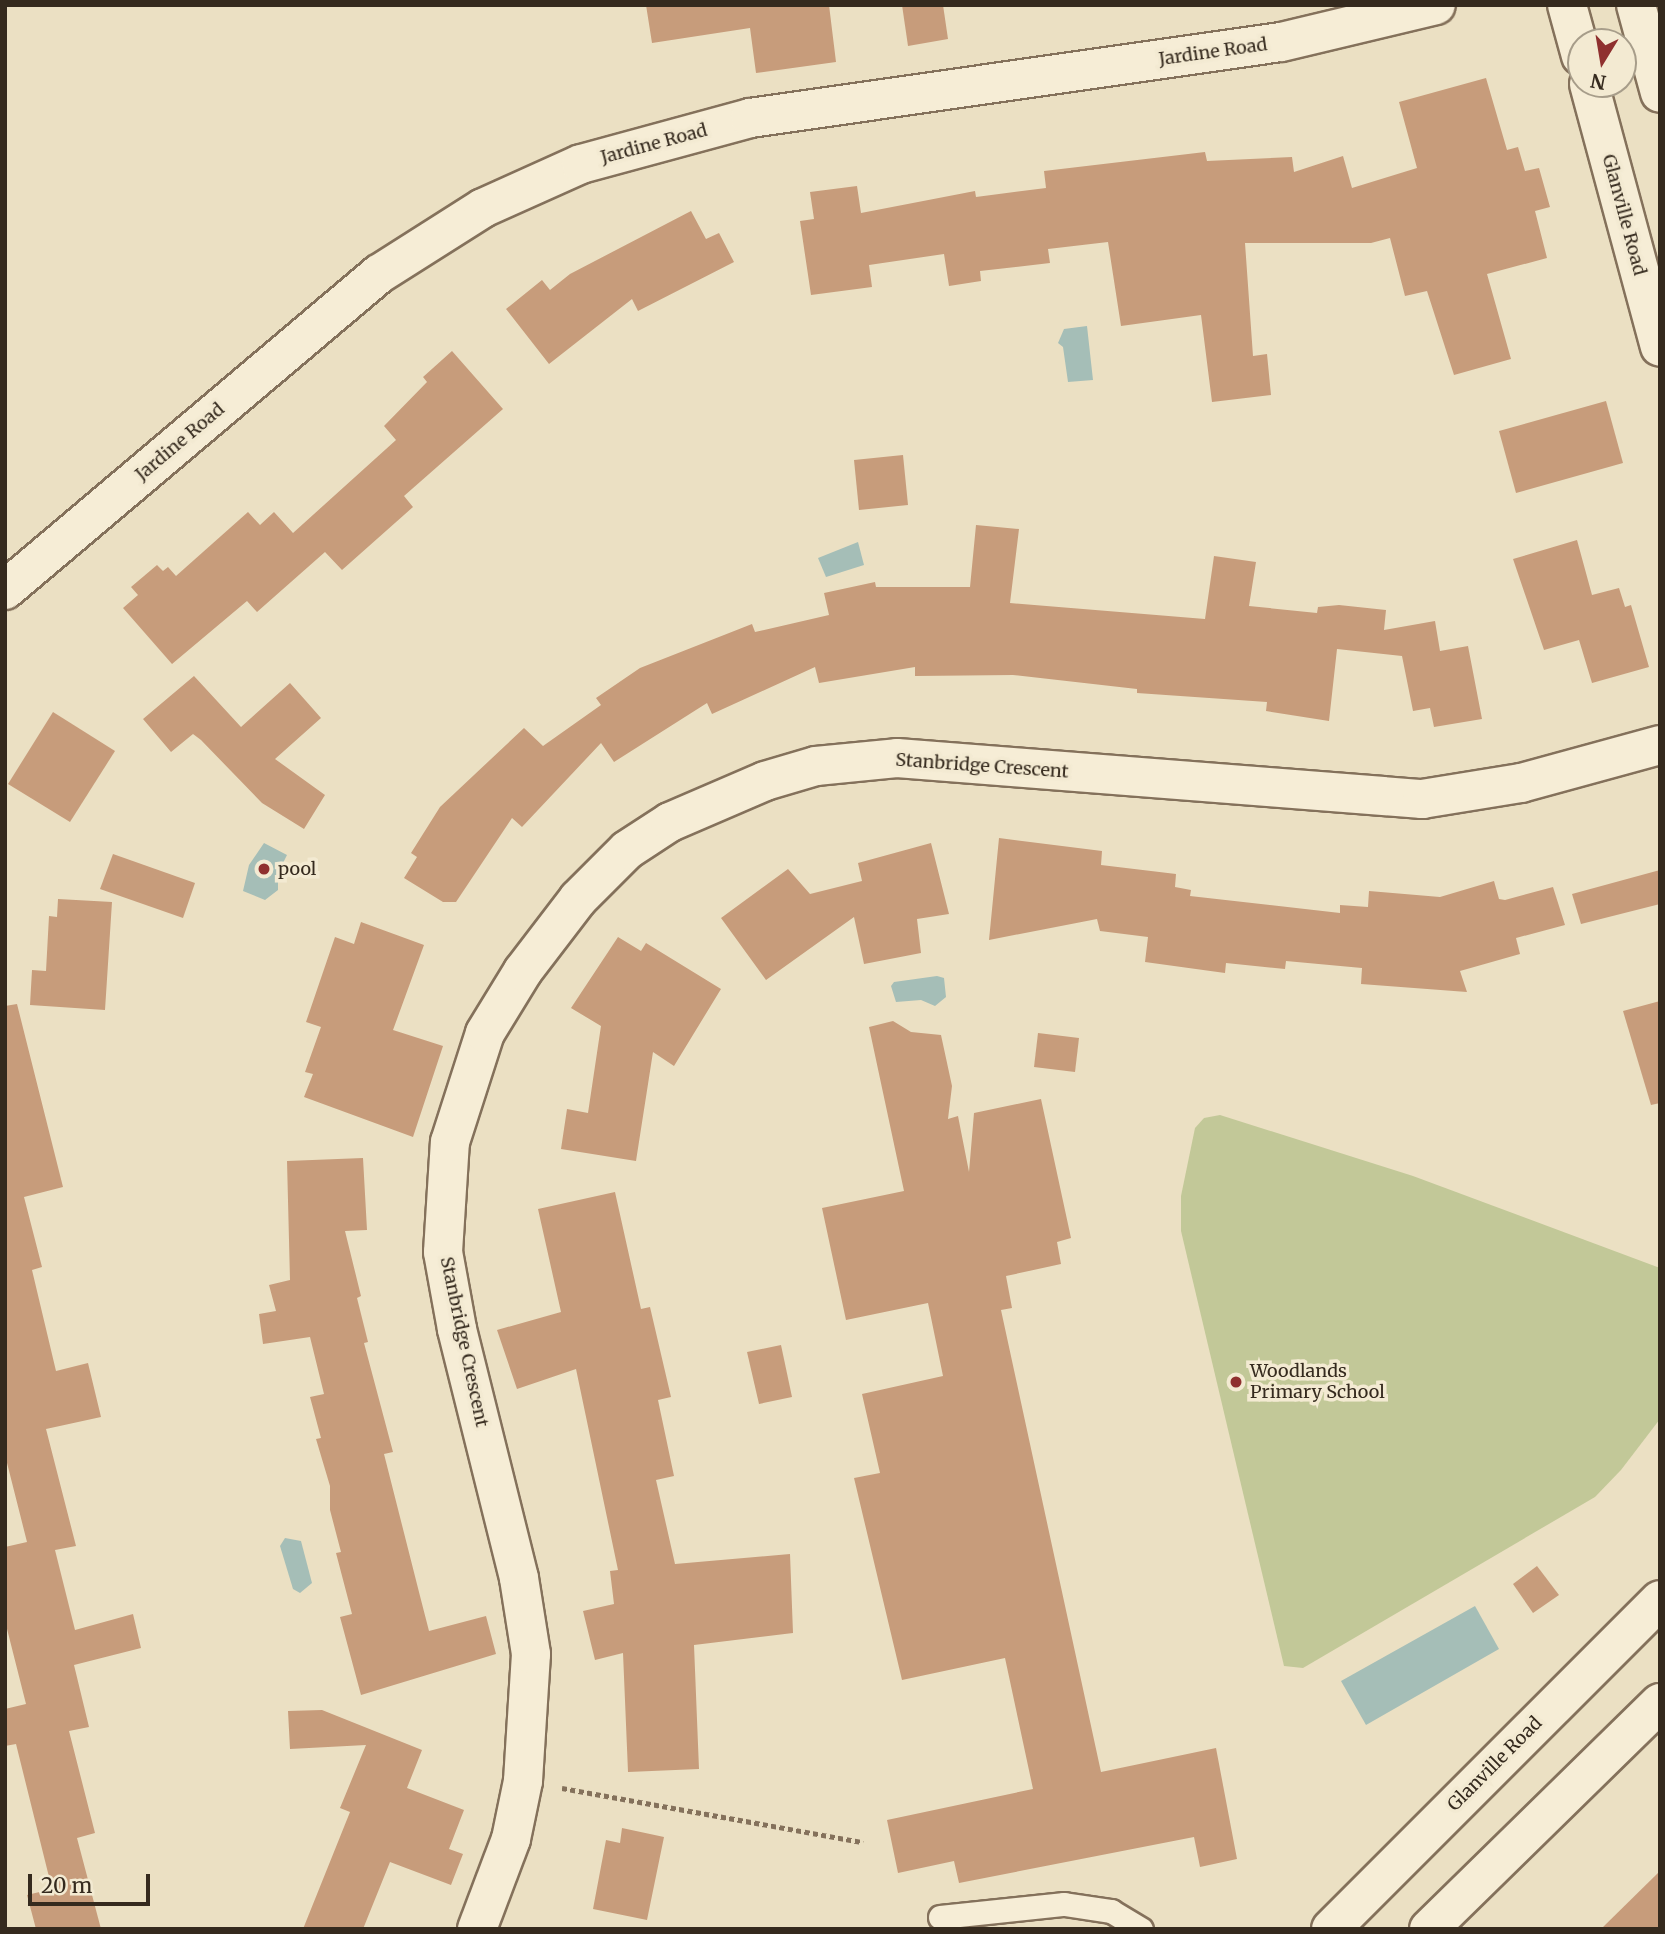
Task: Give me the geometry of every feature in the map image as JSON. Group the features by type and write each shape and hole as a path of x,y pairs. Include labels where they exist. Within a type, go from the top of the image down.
{"street":[{"name":"Jardine Road","path":"5,590 379,274 483,208 581,164 750,118 1281,42 1436,5"},
{"path":"1567,5 1573,28"},
{"path":"1636,5 1660,93"},
{"name":"Glanville Road","path":"1592,98 1660,347"},
{"name":"Stanbridge Crescent","path":"477,1929 511,1839 523,1781 531,1654 519,1577 457,1329 443,1252 450,1142 485,1033 516,981 578,899 627,850 713,802 830,764 897,758 1422,799 1521,783 1660,745"},
{"name":"Glanville Road","path":"1331,1929 1660,1600"},
{"path":"1429,1929 1660,1703"}],"lane":[{"path":"940,1917 1064,1904 1111,1911 1141,1929"}],"path":[{"path":"523,1781 863,1842"}],"green space":[{"path":"1220,1115 1413,1176 1660,1268 1660,1419 1621,1470 1595,1497 1303,1668 1284,1666 1181,1231 1181,1196 1195,1128 1204,1118"}],"water":[{"path":"1087,326 1093,380 1068,382 1063,347 1058,343 1064,329"},
{"path":"858,542 864,565 826,577 818,558"},
{"name":"pool","path":"264,843 287,855 278,873 278,890 265,900 243,891 249,865"},
{"path":"937,976 944,978 946,997 935,1006 921,1000 896,1002 891,986 894,982"},
{"path":"285,1538 301,1541 312,1583 300,1593 293,1589 280,1546"},
{"path":"1475,1606 1499,1649 1366,1725 1341,1681"}],"building":[{"path":"646,5 829,5 836,62 756,73 750,28 652,43"},
{"path":"902,5 943,5 948,39 908,46"},
{"path":"1486,78 1507,150 1518,147 1525,171 1539,168 1550,207 1535,211 1547,258 1487,274 1511,359 1454,375 1427,291 1405,296 1390,238 1371,243 1245,243 1253,356 1267,354 1271,395 1212,402 1201,315 1121,326 1108,242 1048,249 1050,263 980,271 981,281 949,286 944,254 869,265 872,287 811,295 800,221 814,219 810,192 857,186 861,213 975,191 976,197 1046,188 1044,171 1205,152 1207,161 1292,157 1294,172 1343,156 1352,188 1417,168 1399,102"},
{"path":"691,211 706,239 719,233 734,262 638,311 632,299 549,364 506,309 542,280 550,290 570,274"},
{"path":"452,351 503,409 404,496 413,507 342,570 325,552 257,612 247,601 172,664 123,608 138,595 131,587 157,565 163,571 168,567 176,576 248,512 260,525 274,512 293,533 396,440 384,426 427,382 423,377"},
{"path":"1606,401 1623,463 1516,493 1499,431"},
{"path":"903,455 908,505 859,510 854,460"},
{"path":"976,525 1019,529 1010,603 1205,619 1214,556 1256,562 1249,606 1317,613 1318,607 1339,605 1386,610 1384,630 1435,621 1440,651 1468,646 1482,719 1434,727 1430,708 1413,711 1402,656 1337,649 1329,721 1266,711 1267,702 1137,693 1137,689 1013,675 915,676 915,667 819,683 815,667 712,714 707,703 614,762 601,743 522,827 512,818 456,902 443,902 404,878 417,857 411,853 440,807 524,728 543,746 601,705 596,698 640,668 752,624 755,632 829,615 824,593 875,582 876,587 970,587"},
{"path":"1577,540 1592,595 1619,588 1625,607 1631,605 1649,667 1592,683 1579,640 1544,650 1513,559"},
{"path":"194,676 241,727 290,683 321,718 275,759 325,795 304,829 262,803 193,734 171,752 143,719"},
{"path":"53,712 115,751 70,822 8,784"},
{"path":"999,838 1102,851 1101,865 1176,874 1175,887 1191,890 1190,896 1340,913 1340,905 1368,907 1369,891 1440,897 1494,881 1499,899 1505,900 1553,887 1565,925 1516,938 1520,954 1460,971 1467,992 1361,984 1362,968 1286,961 1285,969 1226,963 1225,973 1145,962 1148,937 1100,931 1097,919 989,940"},
{"path":"931,843 949,914 917,919 921,953 864,964 854,917 766,980 721,918 788,869 810,894 862,881 858,863"},
{"path":"113,854 195,883 183,918 100,889"},
{"path":"1660,870 1660,904 1581,924 1572,894"},
{"path":"58,899 112,902 105,1010 30,1005 32,970 46,971 49,916 57,917"},
{"path":"361,922 424,945 393,1030 443,1046 413,1137 304,1097 313,1074 305,1072 321,1027 306,1022 335,937 354,944"},
{"path":"618,937 641,951 646,943 721,989 674,1066 653,1052 636,1161 561,1149 567,1109 588,1113 601,1026 571,1008"},
{"path":"1660,1001 1660,1103 1651,1105 1623,1011"},
{"path":"17,1004 63,1187 24,1197 42,1267 32,1270 56,1371 88,1363 101,1417 46,1429 76,1546 55,1550 75,1630 133,1614 141,1648 74,1665 89,1727 69,1731 95,1833 77,1838 101,1929 36,1929 27,1895 52,1889 16,1744 5,1746 5,1709 26,1704 5,1621 5,1547 27,1542 5,1455 5,1006"},
{"path":"893,1021 911,1032 941,1035 952,1086 948,1119 958,1116 969,1172 974,1113 1041,1099 1071,1238 1057,1242 1061,1264 1006,1276 1012,1308 1001,1310 1101,1772 1216,1748 1237,1859 1200,1867 1194,1837 959,1883 954,1861 898,1873 887,1820 1033,1789 1005,1658 902,1680 854,1478 880,1473 862,1394 943,1376 928,1303 846,1320 822,1208 904,1191 869,1027"},
{"path":"1038,1033 1079,1038 1075,1072 1034,1067"},
{"path":"363,1158 367,1230 345,1231 361,1296 357,1298 368,1342 364,1343 393,1452 384,1454 429,1631 486,1616 496,1654 361,1695 340,1617 352,1614 336,1553 341,1552 330,1510 330,1486 316,1439 321,1438 310,1397 324,1394 310,1337 263,1344 259,1314 276,1311 269,1285 290,1280 287,1161"},
{"path":"615,1192 641,1309 650,1307 671,1397 658,1400 674,1476 656,1480 675,1564 790,1554 793,1633 694,1645 699,1769 628,1772 623,1653 595,1660 583,1611 614,1604 610,1571 618,1570 576,1369 517,1389 497,1330 561,1312 538,1209"},
{"path":"781,1345 792,1397 759,1404 747,1352"},
{"path":"1537,1566 1559,1595 1533,1613 1513,1584"},
{"path":"322,1710 422,1750 407,1788 464,1810 449,1849 463,1854 451,1885 390,1862 363,1929 303,1929 350,1812 340,1808 366,1745 290,1749 288,1711"},
{"path":"622,1828 664,1837 647,1920 593,1909 606,1840 620,1843"},
{"path":"1660,1871 1660,1929 1601,1929"}],"place":[{"name":"pool","path":"264,869"},
{"name":"Woodlands Primary School","path":"1236,1382"}]}
